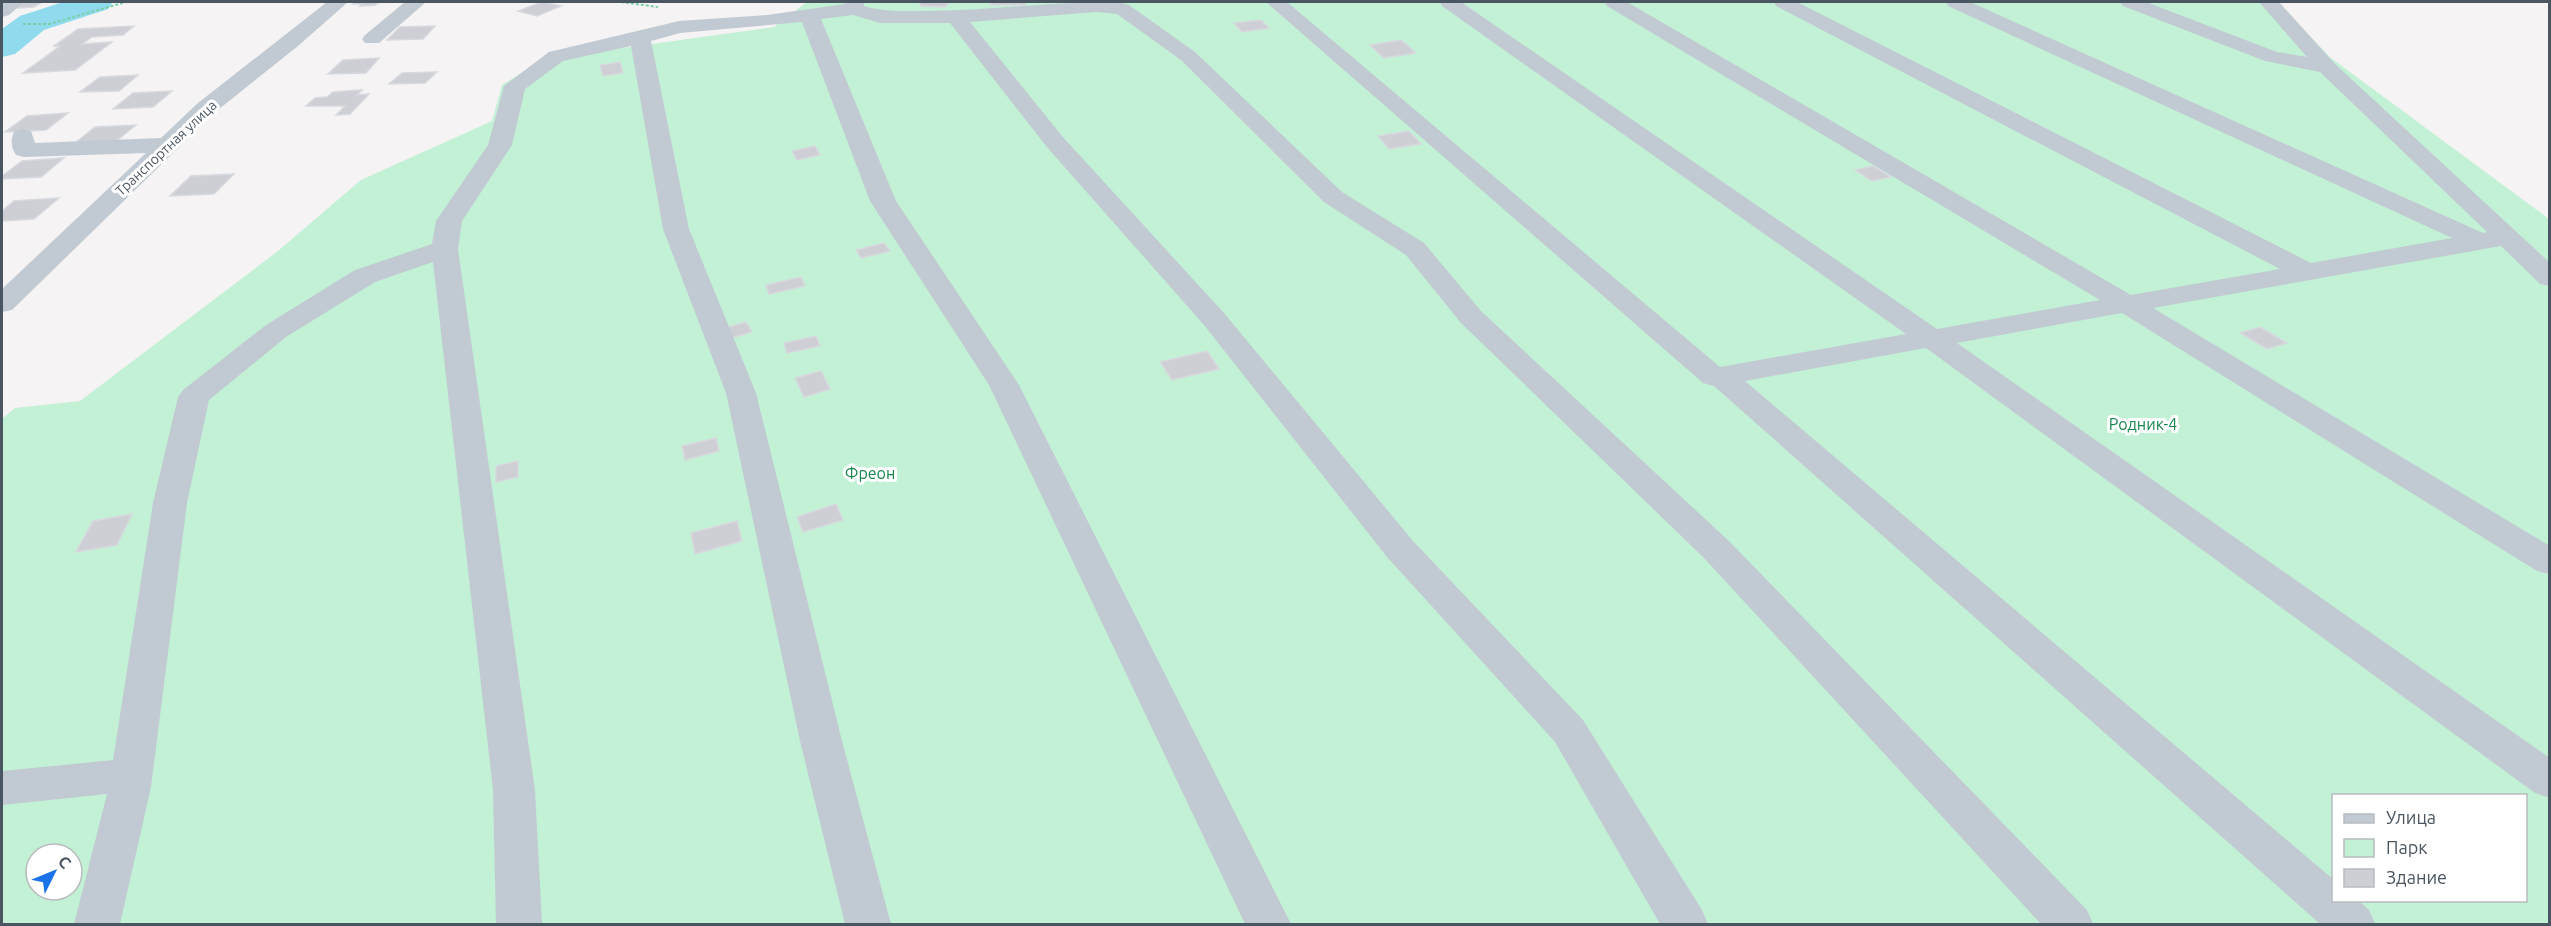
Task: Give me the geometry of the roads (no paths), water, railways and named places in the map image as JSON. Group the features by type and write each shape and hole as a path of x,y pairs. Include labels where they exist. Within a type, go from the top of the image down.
{"street":[{"path":"8,17 14,2"},
{"name":"Транспортная улица","path":"2,304 207,108 338,2"},
{"path":"372,39 416,2"},
{"path":"1276,2 1714,377 2493,239"},
{"path":"1449,2 1931,338 2550,781"},
{"path":"1614,2 2127,304 2550,562"},
{"path":"1783,2 2307,272"},
{"path":"1955,2 2493,239 2550,278"},
{"path":"2130,2 2272,57 2327,67"},
{"path":"2269,2 2327,67 2493,239"},
{"path":"519,924 514,790 445,249 449,221 500,145 515,86 556,56 679,27 767,21 854,5 880,17 956,17 1096,6 1122,9 1188,56 1333,196 1414,249 1470,316 1717,550 2070,924"},
{"path":"809,15 883,201 1004,385 1268,924"},
{"path":"956,17 1054,141 1214,319 1400,549 1569,731 1685,924"},
{"path":"640,38 676,229 741,393 822,741 868,924"},
{"path":"23,136 24,150 168,145"},
{"path":"97,924 132,775 170,503 194,397 276,331 365,276 445,249"},
{"path":"1720,375 2352,924"},
{"path":"2,789 132,775"}],"waterway":[{"path":"2,46 32,23 96,2"}],"park label":[{"name":"Родник-4","path":"2143,424"},
{"name":"Фреон","path":"870,473"}]}
